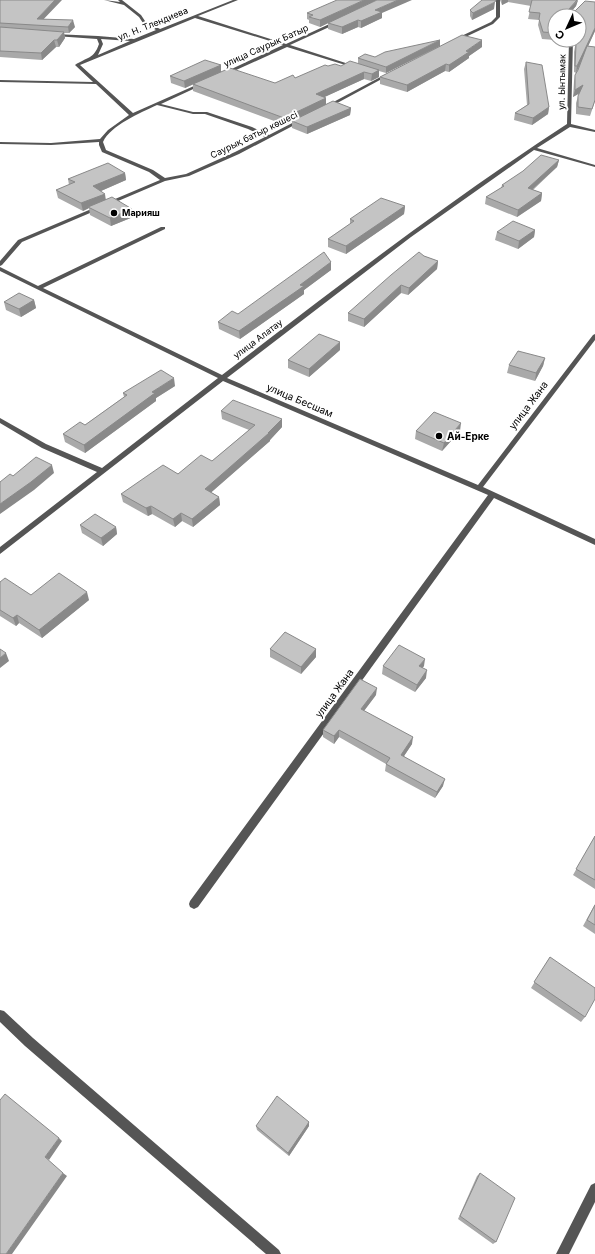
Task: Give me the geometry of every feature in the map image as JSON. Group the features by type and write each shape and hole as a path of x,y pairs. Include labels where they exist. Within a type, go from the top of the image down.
{"street":[{"path":"106,0 126,5"},
{"path":"120,0 140,16 144,22 159,30"},
{"name":"ул. Н. Тлендиева","path":"97,83 77,65 159,30 236,0"},
{"path":"449,44 498,18 498,0"},
{"path":"194,16 363,69"},
{"name":"улица Саурык Батыр","path":"222,74 343,19"},
{"path":"53,34 135,40"},
{"path":"94,57 101,44 98,37"},
{"name":"ул. Ынтымак","path":"569,125 571,48"},
{"path":"324,108 392,73"},
{"path":"378,74 385,76"},
{"path":"0,81 97,83 132,115"},
{"path":"0,143 51,144 101,140 132,115 208,81"},
{"path":"157,104 193,113 205,113 250,128 269,137"},
{"name":"Саурық батыр көшесі","path":"0,264 20,241 164,180 188,175 237,154 310,116"},
{"path":"569,125 595,131"},
{"name":"улица Алатау","path":"0,551 222,378 402,241 533,148 569,125"},
{"path":"101,140 101,145 104,151 151,171 164,180"},
{"path":"533,148 595,166"},
{"path":"38,288 163,228"},
{"name":"улица Бесшам","path":"0,269 222,378 479,488 595,542"},
{"name":"улица Жана","path":"479,488 595,336"},
{"path":"0,420 44,446 102,471"},
{"name":"улица Жана","path":"194,904 492,495"},
{"path":"0,1015 28,1042 275,1254"},
{"path":"562,1254 595,1189"}],"building":[{"path":"0,0 55,0 37,19 73,20 68,27 0,23"},
{"path":"337,0 364,0 320,20 309,17 313,15 307,13"},
{"path":"377,0 398,0 375,10 382,12 361,21 358,20 342,27 328,23"},
{"path":"482,0 496,0 495,2 473,13 470,10"},
{"path":"532,0 577,0 570,8 547,8 547,32 543,32 539,19 540,13 529,12"},
{"path":"585,1 595,2 595,28 587,45 587,8 578,8"},
{"path":"0,27 64,32 41,53 0,51"},
{"path":"462,35 482,40 466,51 469,52 449,65 446,64 407,85 380,77"},
{"path":"440,40 386,67 358,58 365,54 375,57 385,52"},
{"path":"587,46 595,47 595,100 592,109 578,107 578,96 583,85 575,90 575,75"},
{"path":"576,48 586,48 577,66 575,66"},
{"path":"205,60 221,65 184,81 170,76"},
{"path":"350,61 379,70 372,74 364,72 316,94 326,98 284,118 193,84 230,68 275,83 293,75 295,78 325,65 328,66 335,64 341,66"},
{"path":"526,62 542,65 549,107 533,118 515,113 529,104"},
{"path":"333,101 351,108 307,127 292,121"},
{"path":"541,155 559,160 528,188 542,193 518,210 486,197 504,186 502,185 523,171"},
{"path":"108,163 125,173 93,186 105,194 81,203 56,190 75,182 68,179"},
{"path":"112,197 132,209 110,218 88,207"},
{"path":"381,198 405,206 346,246 328,239 354,221 350,219"},
{"path":"513,221 535,230 519,241 497,232"},
{"path":"324,252 331,262 300,285 304,286 239,331 218,322 232,311 238,314"},
{"path":"419,252 424,256 438,261 409,288 401,285 364,319 348,313 391,275"},
{"path":"19,293 34,300 19,309 4,302"},
{"path":"319,334 340,342 309,369 288,360"},
{"path":"518,351 545,358 536,373 509,365"},
{"path":"161,370 174,378 152,392 155,393 84,445 63,434 80,422 85,425 127,395 123,393"},
{"path":"233,400 282,419 269,433 205,489 219,497 192,519 181,513 173,519 151,506 146,508 121,494 163,465 178,474 201,455 212,461 255,425 221,411"},
{"path":"434,412 461,423 444,443 416,431"},
{"path":"36,457 52,465 0,504 0,482 10,474 13,476"},
{"path":"95,514 116,527 101,538 80,525"},
{"path":"59,573 87,592 39,630 17,615 13,618 0,610 0,582 5,578 31,595"},
{"path":"285,632 316,649 301,667 270,649"},
{"path":"399,645 425,659 419,666 427,670 417,685 383,666"},
{"path":"0,649 6,653 0,658"},
{"path":"360,679 377,688 361,709 413,737 401,755 445,779 437,792 386,764 390,758 339,730 334,736 323,730"},
{"path":"595,836 595,880 576,869"},
{"path":"595,905 595,925 587,920"},
{"path":"550,957 595,988 595,999 585,1017 534,982"},
{"path":"5,1094 59,1138 45,1157 63,1173 6,1254 0,1254 0,1100"},
{"path":"277,1096 309,1122 288,1153 256,1126"},
{"path":"480,1173 515,1198 496,1242 460,1216"}],"place":[{"name":"Марияш","path":"114,213"},
{"name":"Ай-Ерке","path":"439,436"}]}
